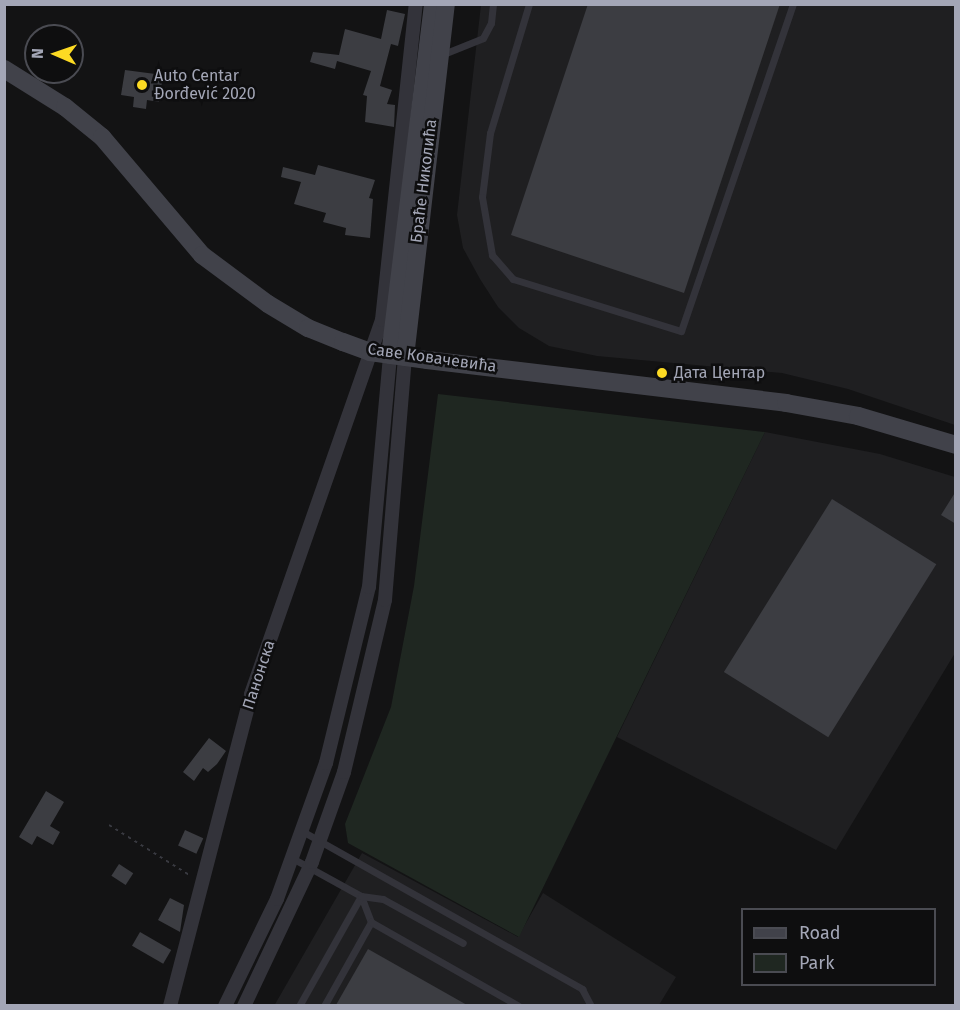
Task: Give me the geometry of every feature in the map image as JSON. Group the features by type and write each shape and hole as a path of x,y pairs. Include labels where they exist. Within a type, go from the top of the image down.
{"street":[{"name":"Панонска","path":"170,1005 204,883 250,694 382,320 416,4"},
{"name":"Браће Николића","path":"398,356 432,4"},
{"name":"Браће Николића","path":"398,356 447,4"},
{"name":"Саве Ковачевића","path":"4,69 65,106 102,137 181,235 219,269 308,328 370,352 786,403 858,416 956,445"},
{"path":"225,1005 277,899 326,764 369,588 398,356"},
{"path":"244,1005 309,867 344,772 385,600 398,356"}],"lane":[{"path":"439,56 465,48 483,38 491,23 493,4"},
{"path":"529,4 490,133 482,197 492,255 513,279 681,332 793,4"},
{"path":"302,831 582,988 591,1005"},
{"path":"292,858 361,896 382,899 463,943"},
{"path":"361,896 371,922 519,1005"},
{"path":"299,1005 361,896"},
{"path":"324,1005 371,922"}],"path":[{"path":"110,825 164,863 204,883"}],"shaded area":[{"path":"481,5 955,5 955,425 848,389 782,373 597,356 549,346 519,328 498,307 480,279 463,248 457,215"},
{"path":"765,432 880,454 955,477 955,653 836,850 617,737"},
{"path":"362,853 518,937 543,893 676,977 659,1005 274,1006"}],"green space":[{"path":"438,394 765,432 519,937 348,843 345,824 391,707 414,586"}],"building":[{"path":"588,4 780,4 684,293 511,235"},
{"path":"387,10 405,14 398,46 391,44 380,86 392,90 387,104 395,105 394,127 365,122 367,96 363,95 371,71 337,61 335,69 310,62 313,52 339,55 345,29 381,39"},
{"name":"Auto Centar Đorđević 2020","path":"125,70 163,75 159,102 147,100 146,109 133,107 134,97 121,95"},
{"path":"318,165 375,180 369,198 373,199 370,238 345,235 346,228 323,222 326,213 294,204 301,182 281,177 283,167 315,175"},
{"path":"956,491 956,524 941,515"},
{"path":"832,499 936,564 828,737 724,672"},
{"path":"209,738 226,751 208,772 203,768 194,781 183,772"},
{"path":"46,791 64,802 50,826 60,832 53,845 37,836 32,845 19,837"},
{"path":"185,830 203,838 196,854 178,846"},
{"path":"119,864 133,873 126,885 111,876"},
{"path":"170,898 184,905 180,932 158,920"},
{"path":"140,932 171,950 163,964 132,946"},
{"path":"368,949 467,1005 336,1005"}],"place":[{"name":"Auto Centar Đorđević 2020","path":"142,85"},
{"name":"Дата Центар","path":"662,373"}]}
